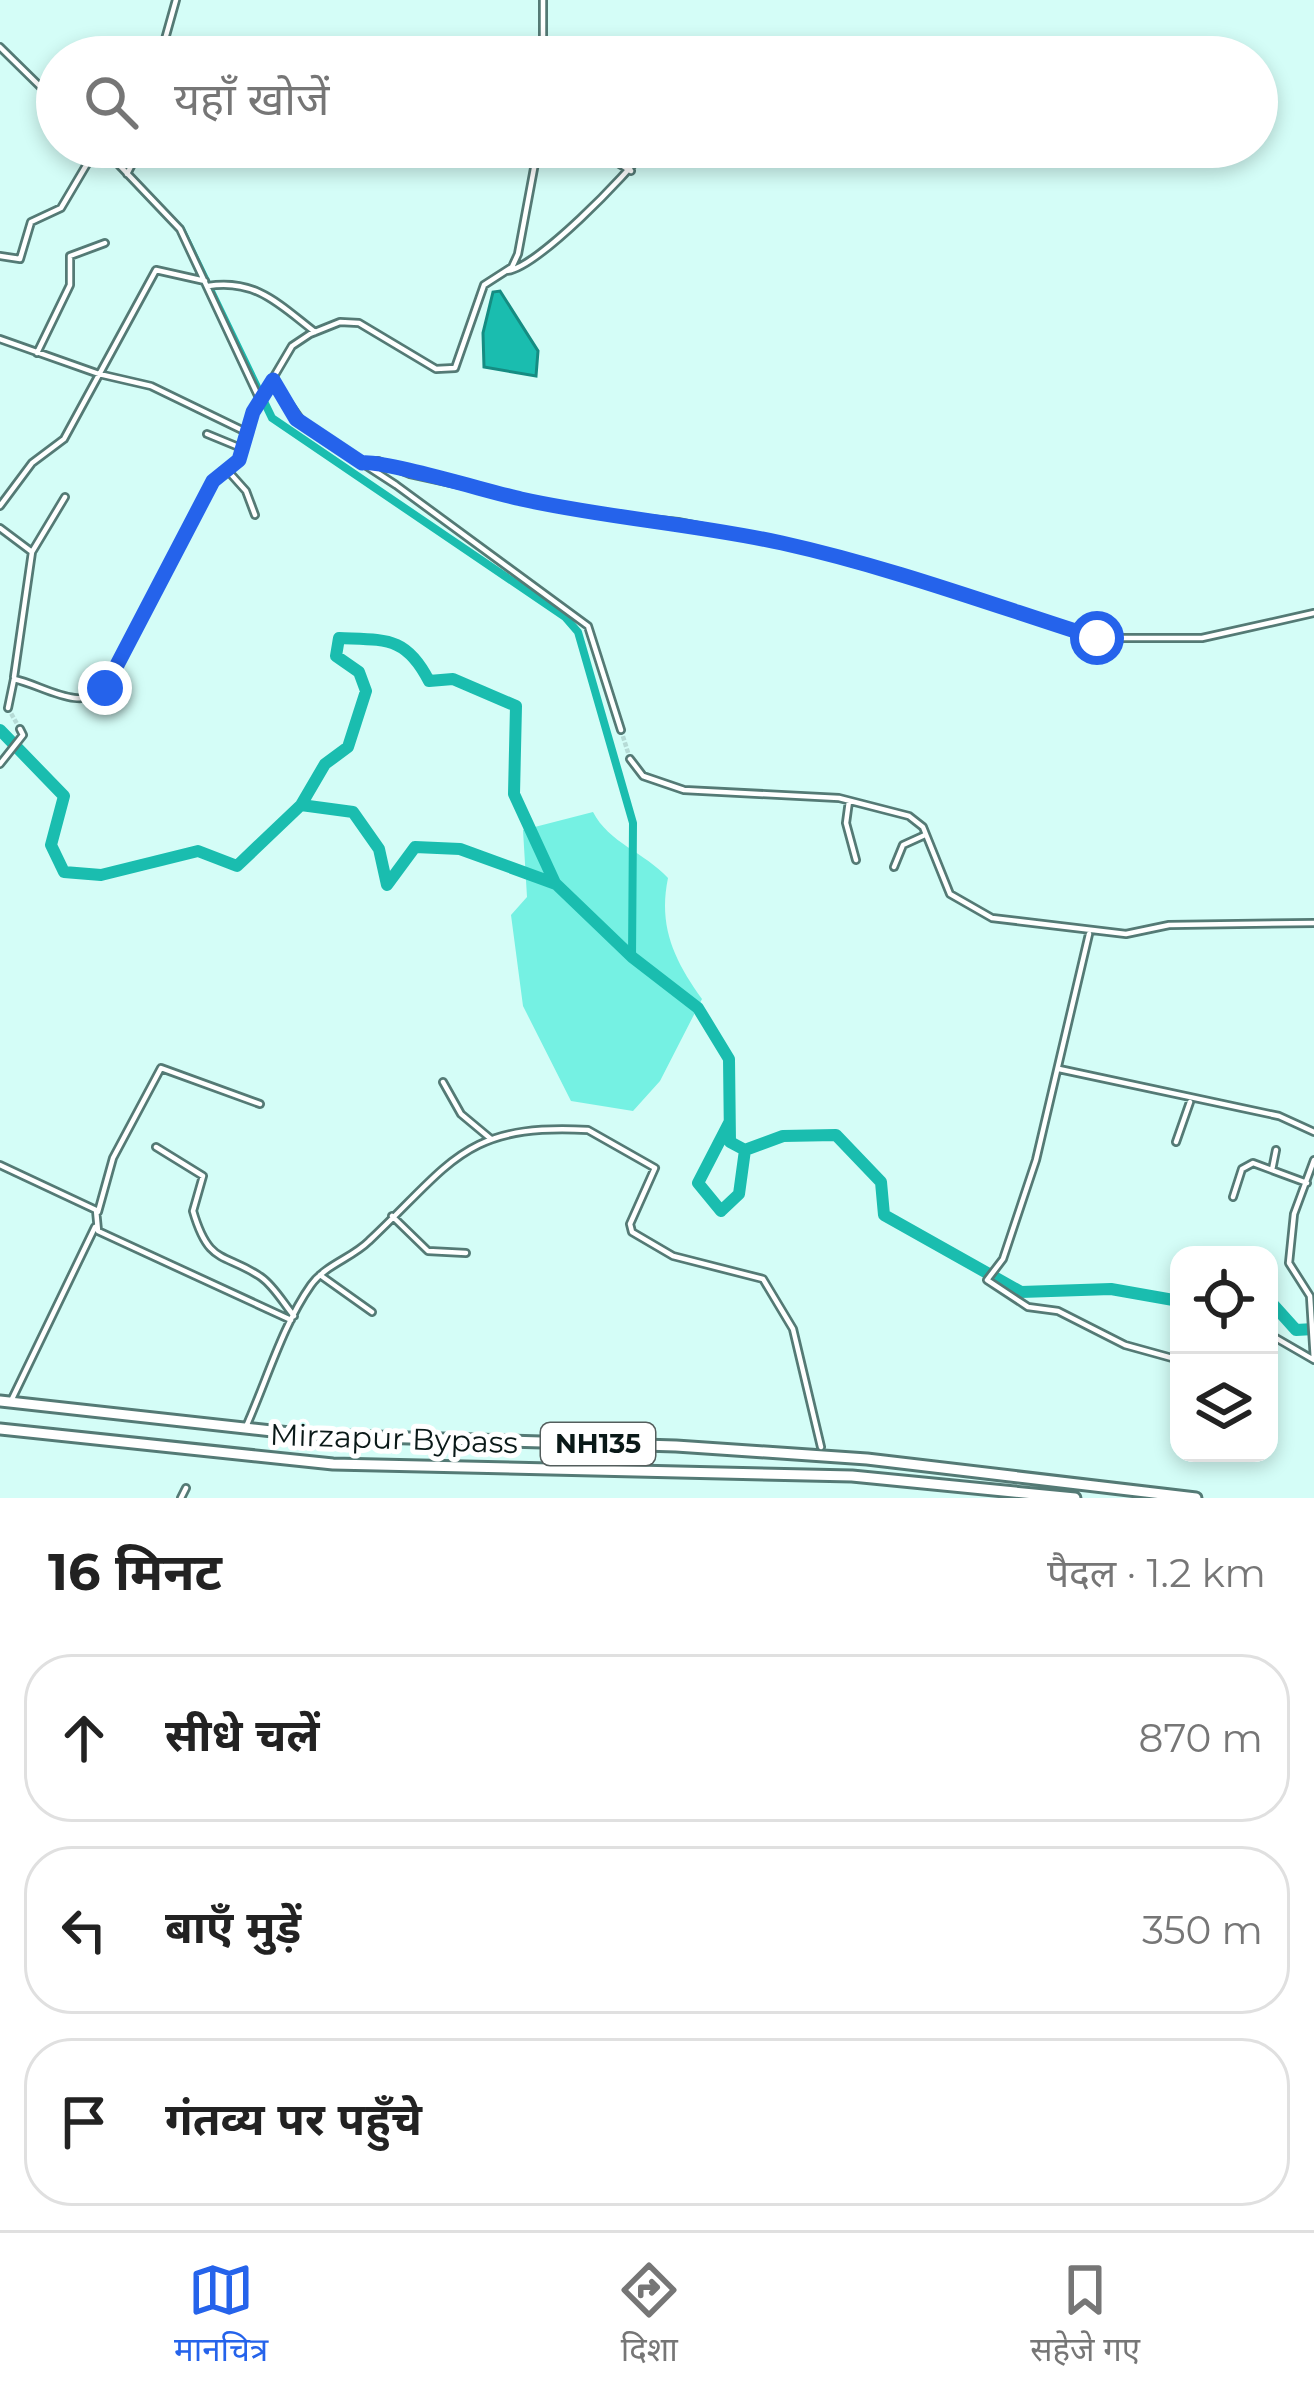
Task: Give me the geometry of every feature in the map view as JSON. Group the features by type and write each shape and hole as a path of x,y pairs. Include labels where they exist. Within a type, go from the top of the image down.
{"highway":[{"name":"NH135","path":"6,1400 245,1429 784,1452 1196,1498"},
{"name":"Mirzapur Bypass","path":"0,1429 333,1464 852,1476 1075,1498"}],"street":[{"path":"166,36 176,0"},
{"path":"543,0 543,36"},
{"path":"0,47 36,82"},
{"path":"0,256 20,259 34,216 61,208 86,168"},
{"path":"123,168 180,229 262,397"},
{"path":"128,172 130,168"},
{"path":"506,272 518,254 534,168"},
{"path":"626,168 631,171"},
{"path":"14,679 72,697 100,694 138,633 213,481 229,472 262,397 292,346 340,322 358,323 449,371 458,365 484,285 532,261 633,168"},
{"path":"37,353 70,285 70,256 105,243"},
{"path":"0,506 36,458 64,439 103,375 156,270 272,295 315,332"},
{"path":"0,339 103,375 151,386 246,432"},
{"path":"272,382 296,419 574,613 592,634 621,730"},
{"path":"207,434 242,448"},
{"path":"362,463 378,460 410,474 584,512 678,522 783,543 972,596 1097,638 1202,638 1314,613"},
{"path":"229,472 246,491 255,515"},
{"path":"8,709 32,552 65,497"},
{"path":"0,528 32,552"},
{"path":"0,764 20,739 20,729"},
{"path":"630,759 643,776 684,790 849,799 908,816 926,835 943,885 976,913 1094,932 1314,923"},
{"path":"849,799 846,823 856,860"},
{"path":"895,867 903,845 926,835"},
{"path":"1094,932 1089,934 1036,1160 999,1267 988,1277 1004,1296 1034,1310 1063,1313 1131,1347 1172,1358 1178,1354"},
{"path":"6,1400 95,1227 113,1158 161,1068 260,1104"},
{"path":"1059,1069 1279,1117 1314,1132"},
{"path":"443,1082 461,1114 491,1139"},
{"path":"1176,1142 1191,1100"},
{"path":"245,1429 294,1319 320,1275 366,1244 452,1161 491,1139 518,1129 588,1130 654,1166 656,1173 630,1224 632,1232 674,1256 763,1279 793,1329 821,1447"},
{"path":"156,1147 201,1172 204,1180 193,1211 211,1249 228,1264 263,1278 294,1319"},
{"path":"1272,1170 1276,1150"},
{"path":"1314,1160 1294,1214 1289,1263 1308,1290 1314,1360"},
{"path":"0,1165 98,1213"},
{"path":"1233,1197 1245,1166 1307,1183"},
{"path":"392,1216 428,1251 466,1253"},
{"path":"95,1227 294,1319"},
{"path":"320,1275 372,1312"},
{"path":"1278,1339 1314,1360"},
{"path":"181,1498 186,1488"}],"shaded area":[{"path":"500,291 538,351 536,376 484,367 483,333 493,292"},
{"path":"593,812 617,840 668,878 665,912 671,942 702,999 660,1081 633,1111 571,1101 523,1006 511,915 527,897 523,830"}],"waterway":[{"path":"181,229 272,418 565,617 578,632 633,823 632,957"},
{"path":"301,805 325,764 348,747 366,691 359,672 336,656 339,638 393,643 412,656 429,681 453,679 516,706 514,794 555,883"},
{"path":"0,730 64,796 51,845 64,872 101,875 198,851 237,866 301,805 353,812 379,849 387,885 415,847 460,849 556,884 632,957 698,1008 729,1059 730,1142 745,1150 783,1136 836,1135 881,1182 884,1215 1021,1292 1111,1289 1170,1299"},
{"path":"729,1123 698,1183 721,1211 739,1194 745,1150"},
{"path":"1278,1310 1296,1330 1314,1329"}],"tunnel":[{"path":"8,708 20,729"},
{"path":"621,730 630,759"}],"route":[{"path":"105,688 209,497 213,481 239,460 253,412 273,380 296,419 362,463 378,460 410,474 584,512 678,522 783,543 972,596 1097,638"}]}
